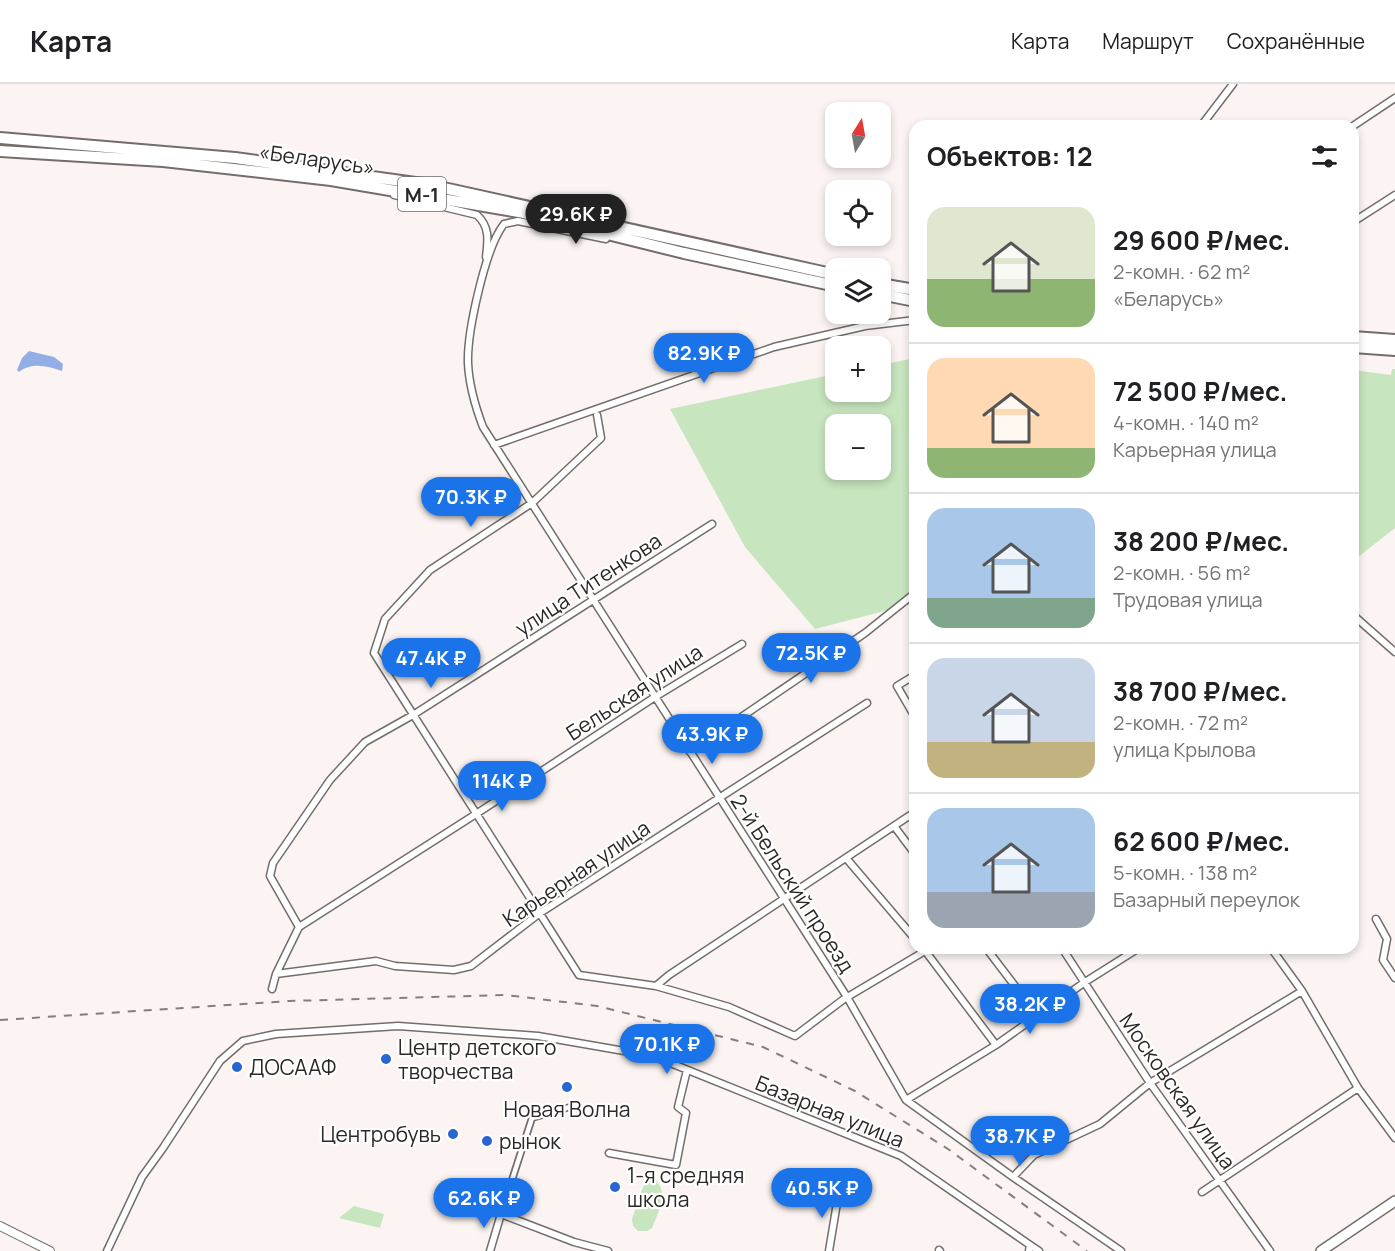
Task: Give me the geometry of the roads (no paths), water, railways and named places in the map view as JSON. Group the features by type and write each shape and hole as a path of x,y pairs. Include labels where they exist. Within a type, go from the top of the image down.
{"highway":[{"name":"«Беларусь»","path":"0,138 235,158 430,185 825,273"},
{"name":"«Беларусь»","path":"0,151 163,161 331,180 519,212 684,253 825,284"},
{"path":"891,286 909,289"},
{"path":"891,296 909,300"},
{"path":"1359,337 1395,340"},
{"path":"1359,347 1395,350"}],"main road":[{"path":"1321,1251 1395,1201"}],"street":[{"path":"1206,120 1233,84"},
{"path":"1359,122 1395,98"},
{"path":"331,180 477,214 488,231 484,269"},
{"path":"1359,218 1395,195"},
{"path":"484,269 498,232 504,224 512,221 684,253"},
{"name":"2-й Бельский проезд","path":"484,269 470,336 468,362 475,406 483,427 847,997 906,1100"},
{"path":"494,445 774,347 865,326 909,321"},
{"path":"597,415 601,438 532,503 430,570 385,619 374,653 579,975 656,986 729,1007 795,1036 847,997 918,954"},
{"name":"улица Титенкова","path":"299,927 270,876 273,863 330,780 365,742 413,715 712,524"},
{"path":"690,753 865,633 909,597"},
{"path":"1359,620 1395,652"},
{"name":"Бельская улица","path":"299,927 655,697 742,644"},
{"path":"909,679 897,686 909,707"},
{"name":"Карьерная улица","path":"276,974 376,961 395,966 454,970 471,966 540,913 867,704"},
{"path":"656,986 669,975 909,816"},
{"path":"894,826 909,846"},
{"path":"846,858 909,932"},
{"path":"1376,919 1387,939 1383,960 1395,978"},
{"path":"272,989 276,974 299,927"},
{"path":"930,954 996,1045"},
{"path":"990,954 1037,1016"},
{"name":"Московская улица","path":"1066,954 1150,1083 1270,1251"},
{"path":"1121,1251 1012,1177 906,1100 996,1045 1084,982 1129,954"},
{"path":"1275,954 1302,992 1358,1088 1395,1138"},
{"path":"1012,1177 1034,1155 1100,1124 1150,1083 1302,992"},
{"name":"Базарная улица","path":"107,1251 142,1177 220,1061 243,1041 276,1034 398,1026 538,1036 653,1056 901,1156 1030,1248 1039,1251"},
{"path":"609,1153 676,1165 686,1113 678,1107 687,1070"},
{"path":"1202,1192 1358,1088"},
{"path":"490,1251 532,1118 577,1105"},
{"path":"829,1251 839,1191"},
{"path":"501,1214 574,1242 608,1251"},
{"path":"0,1226 50,1251"}],"water":[{"path":"29,351 54,357 63,364 62,371 45,366 34,366 19,372 17,370 22,358"}],"railway":[{"path":"0,1020 289,1001 506,995 597,1006 763,1047 855,1091 948,1149 1087,1251"}],"place":[{"name":"Центр детского творчества","path":"386,1059"},
{"name":"ДОСААФ","path":"237,1067"},
{"name":"Новая Волна","path":"567,1087"},
{"name":"Центробувь","path":"453,1134"},
{"name":"рынок","path":"487,1141"},
{"name":"1-я средняя школа","path":"615,1187"}]}
